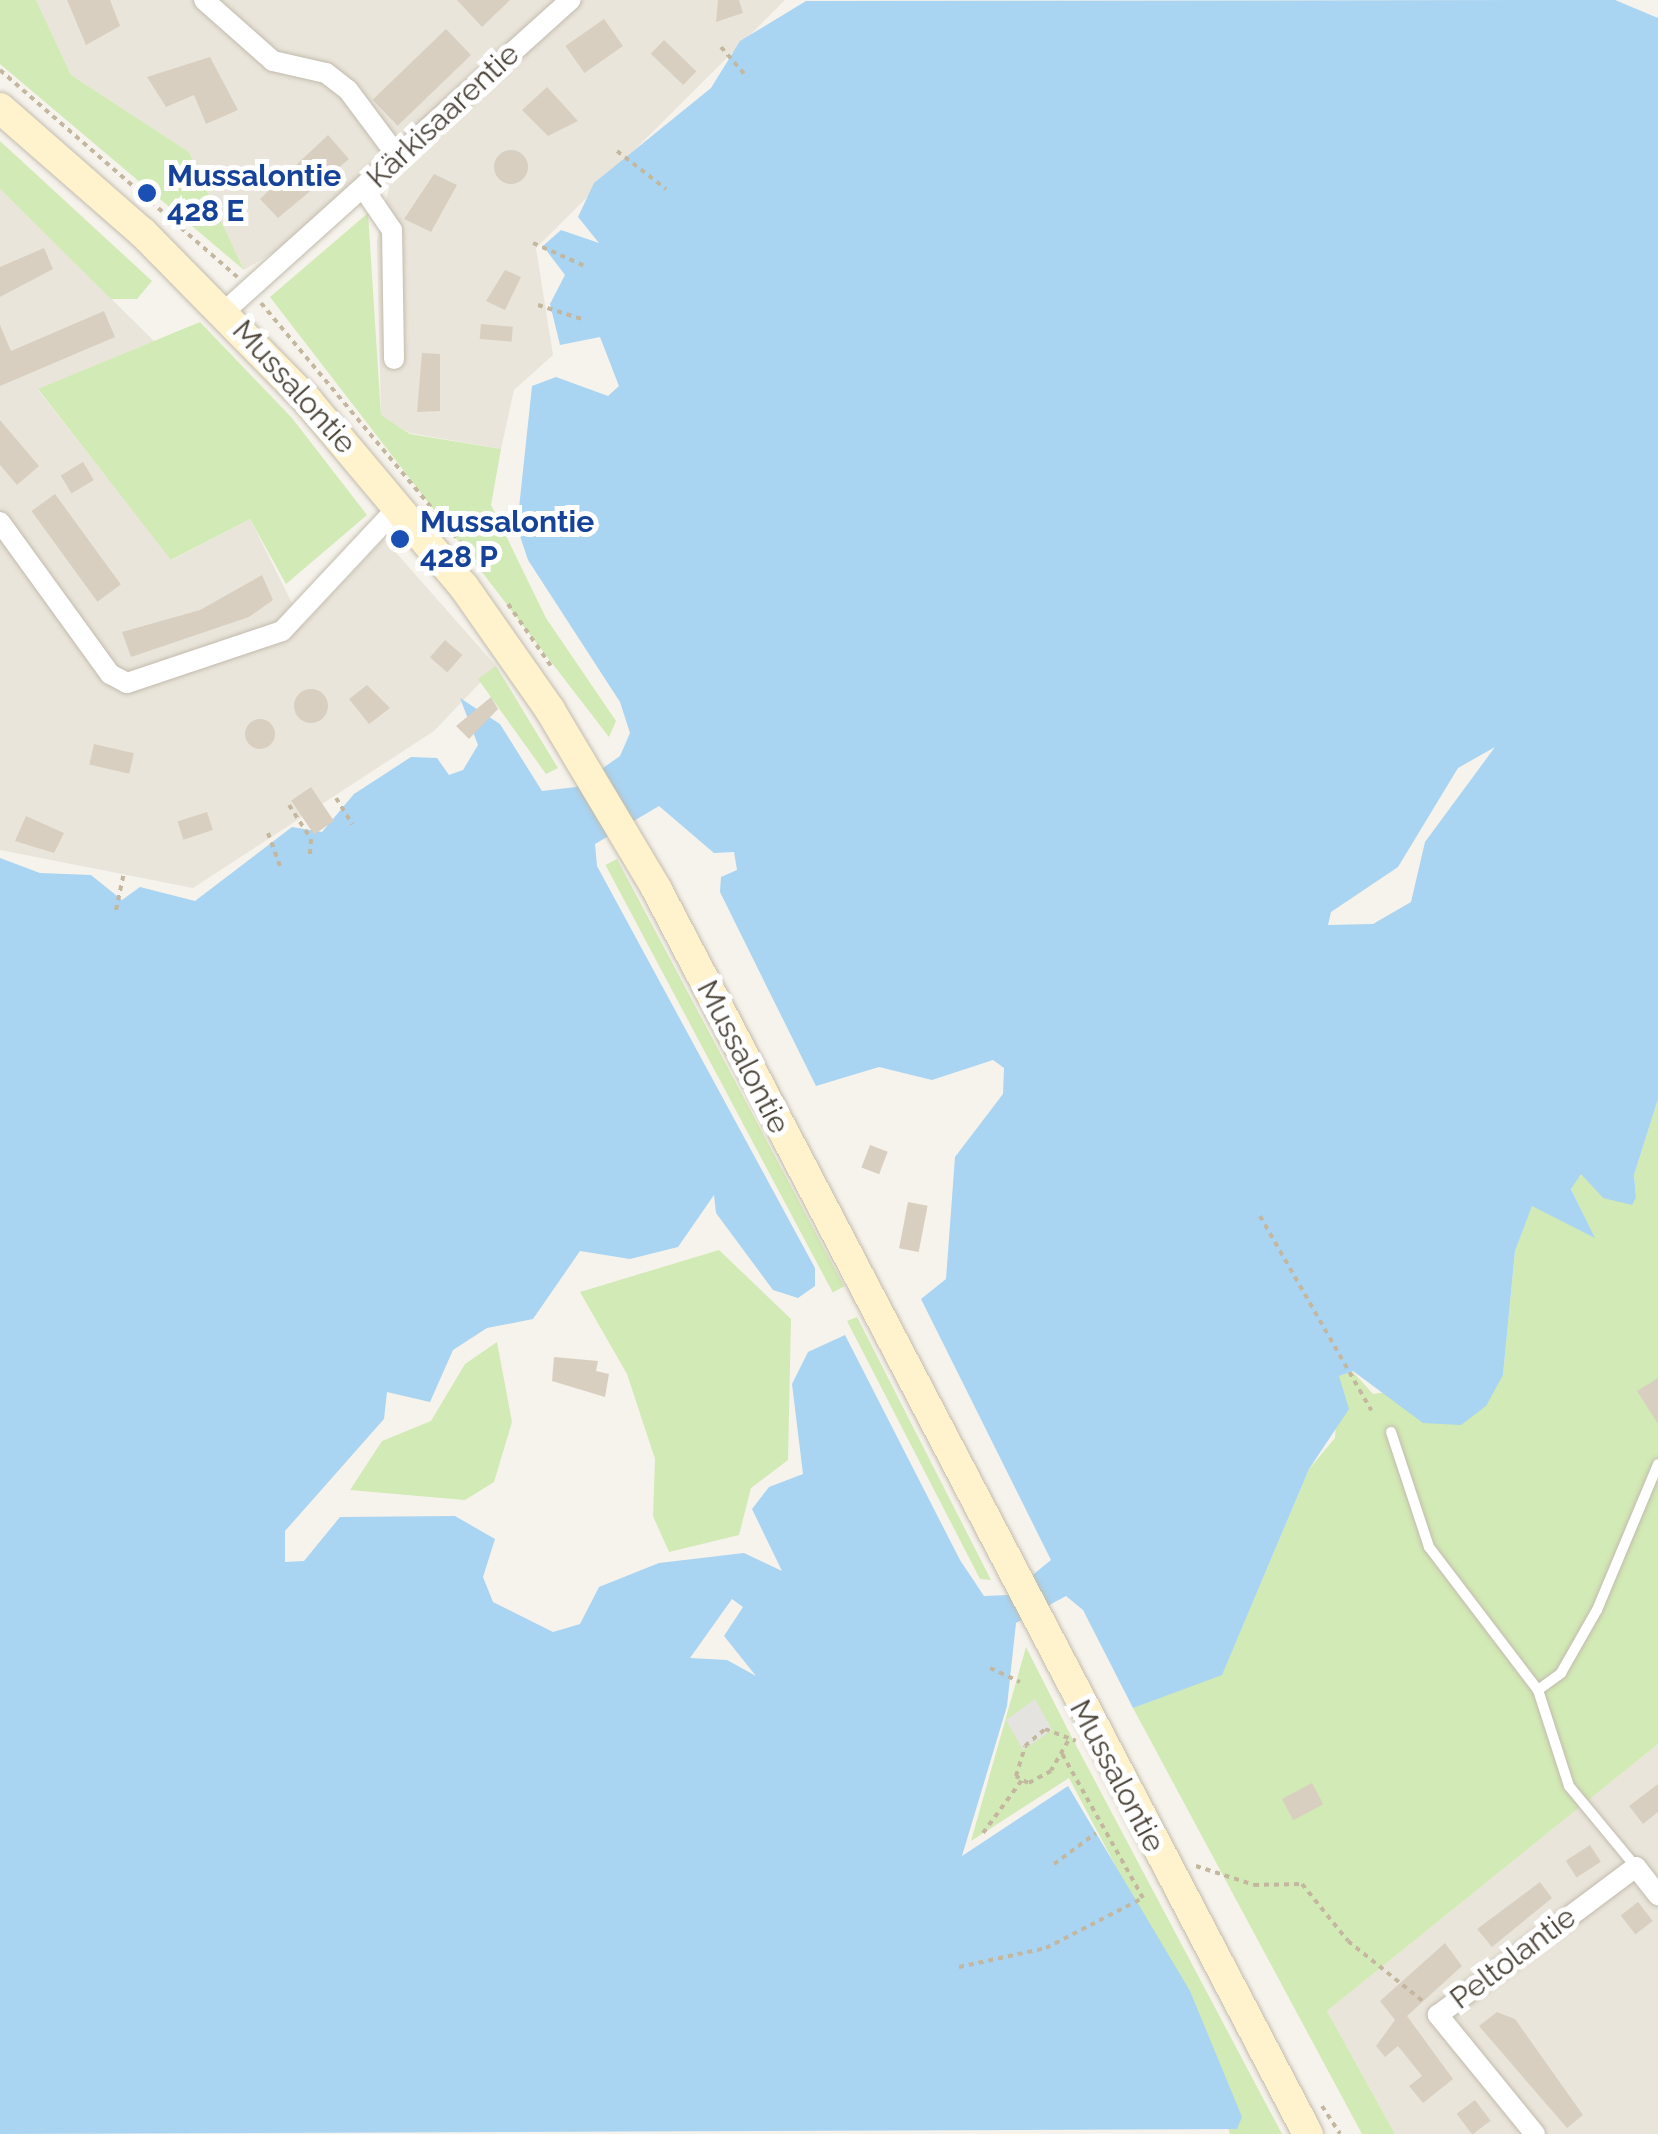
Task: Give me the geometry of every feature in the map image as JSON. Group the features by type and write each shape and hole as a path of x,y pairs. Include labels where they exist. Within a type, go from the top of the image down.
{"main road":[{"name":"Mussalontie","path":"0,108 225,312 399,506 578,755 822,1184 1041,1630 1081,1737 1308,2134"}],"street":[{"path":"204,0 273,62 326,73 348,90 398,157"},
{"name":"Kärkisaarentie","path":"225,312 571,0"},
{"path":"364,189 392,230 394,358"},
{"path":"0,522 110,674 127,683 282,631 399,506"},
{"path":"1636,1867 1658,1895"},
{"name":"Peltolantie","path":"1536,2134 1438,2015 1636,1867"}],"lane":[{"path":"1391,1432 1429,1547 1538,1690 1569,1786 1636,1867"},
{"path":"1538,1690 1561,1672 1606,1593 1658,1464"}],"path":[{"path":"721,47 747,76"},
{"path":"617,151 666,190"},
{"path":"532,243 585,266"},
{"path":"538,305 582,319"},
{"path":"336,798 352,824"},
{"path":"290,806 312,838 310,855"},
{"path":"268,833 281,868"},
{"path":"116,910 124,872"},
{"path":"1260,1216 1371,1410"},
{"path":"990,1668 1020,1682"},
{"path":"1022,1780 1018,1764 1034,1736 1045,1729 1081,1737"},
{"path":"982,1833 1022,1780 1050,1771 1061,1752 1081,1737"},
{"path":"959,1967 1046,1948 1137,1902 1139,1891 1061,1752"},
{"path":"1054,1864 1096,1833"},
{"path":"1193,1864 1254,1885 1302,1884 1348,1941 1438,2015"}],"shaded area":[{"path":"36,0 785,0 536,248 553,355 514,390 501,449 410,433 381,416 377,240 390,183 244,270 189,152 71,75"},
{"path":"0,189 154,341 38,390 172,560 250,519 303,625 384,539 496,666 434,731 193,888 0,850"},
{"path":"1035,1699 1052,1730 1023,1750 1006,1720"},
{"path":"1658,1744 1658,2134 1395,2134 1327,2011"}],"green space":[{"path":"0,0 36,0 71,75 189,152 244,270 0,64"},
{"path":"0,141 152,281 137,299 111,299 0,189"},
{"path":"368,213 381,415 410,434 501,449 491,505 546,618 616,721 609,737 270,297"},
{"path":"200,322 292,418 367,515 286,584 250,519 171,560 38,389"},
{"path":"496,666 558,768 546,774 478,679"},
{"path":"617,859 844,1286 833,1292 606,865"},
{"path":"1658,1099 1658,1744 1327,2011 1395,2134 1362,2134 1133,1708 1222,1674 1309,1469 1335,1438 1339,1376 1352,1371 1373,1394 1503,1375 1515,1251 1532,1205 1594,1237 1571,1188 1581,1173 1603,1198 1636,1197 1634,1175"},
{"path":"719,1250 791,1319 788,1460 751,1488 739,1535 669,1552 653,1516 655,1459 627,1374 580,1292"},
{"path":"857,1317 991,1580 980,1579 847,1321"},
{"path":"497,1342 512,1422 494,1482 465,1500 350,1490 382,1441 431,1421 465,1364"},
{"path":"1026,1647 1282,2134 1230,2134 1195,2016 1069,1778 971,1841"}],"water":[{"path":"1615,0 1658,18 1658,1099 1634,1175 1636,1197 1632,1205 1603,1198 1581,1174 1571,1189 1595,1238 1532,1206 1515,1251 1503,1375 1486,1406 1461,1425 1423,1423 1353,1371 1339,1376 1349,1409 1309,1469 1222,1675 1133,1708 1083,1610 1066,1596 1016,1623 1007,1706 962,1856 1068,1786 1190,1991 1242,2117 1237,2129 0,2134 0,858 40,873 91,875 122,900 140,887 195,901 292,827 322,832 354,794 411,757 437,758 449,775 463,770 478,745 460,698 500,724 542,791 576,787 620,756 630,733 620,702 528,560 517,527 532,386 556,377 608,396 619,386 600,337 560,345 550,304 565,275 543,246 561,230 599,243 578,217 594,183 711,88 740,41 806,1","holes":["1495,747 1425,842 1411,902 1373,924 1328,925 1331,912 1398,867 1458,768","659,806 714,853 734,852 737,870 721,877 720,892 816,1086 879,1067 932,1080 993,1060 1004,1068 1003,1094 955,1157 946,1279 921,1299 1051,1560 1008,1595 984,1596 960,1560 845,1335 808,1352 792,1384 803,1474 769,1487 752,1509 782,1571 744,1553 659,1563 599,1587 580,1624 553,1632 493,1602 483,1577 495,1539 455,1516 340,1517 304,1561 285,1562 285,1531 384,1419 387,1392 430,1402 453,1350 487,1328 533,1319 580,1251 630,1259 678,1247 714,1195 716,1213 773,1290 798,1298 815,1286 815,1268 597,866 595,844","732,1599 743,1607 724,1636 756,1676 727,1660 690,1658"]}],"building":[{"path":"67,0 110,0 120,26 86,45"},
{"path":"457,0 510,0 482,27"},
{"path":"718,0 739,0 743,13 716,22"},
{"path":"604,19 623,46 584,73 565,46"},
{"path":"446,29 471,55 398,126 373,100"},
{"path":"664,40 696,71 683,85 651,54"},
{"path":"210,57 238,110 206,124 194,95 166,107 147,77"},
{"path":"547,87 578,121 548,136 522,110"},
{"path":"328,135 349,159 278,218 260,199"},
{"path":"511,150 523,155 528,167 523,179 511,184 499,179 494,167 499,155"},
{"path":"434,174 457,185 431,232 404,219"},
{"path":"44,248 53,269 0,297 0,267"},
{"path":"505,270 521,277 505,310 486,301"},
{"path":"104,311 115,337 0,386 0,325 11,351"},
{"path":"481,324 513,327 512,342 480,339"},
{"path":"422,353 440,354 440,411 417,412"},
{"path":"0,420 39,466 17,485 0,465"},
{"path":"83,462 94,480 72,493 61,475"},
{"path":"55,494 121,585 97,602 32,511"},
{"path":"262,575 273,600 249,617 131,657 122,632 200,610"},
{"path":"445,640 462,655 447,672 430,657"},
{"path":"367,685 390,708 369,724 349,699"},
{"path":"311,689 323,694 328,706 323,718 311,723 299,718 294,706 299,694"},
{"path":"491,697 498,709 469,739 456,726"},
{"path":"260,719 271,723 275,734 271,745 260,749 249,745 245,734 249,723"},
{"path":"94,744 134,753 129,774 89,764"},
{"path":"311,787 334,821 314,834 291,800"},
{"path":"207,812 213,830 183,840 178,822"},
{"path":"26,816 64,833 54,853 15,841"},
{"path":"870,1145 888,1152 879,1174 861,1167"},
{"path":"908,1202 928,1206 919,1252 899,1248"},
{"path":"554,1357 598,1361 596,1371 609,1374 605,1397 552,1381"},
{"path":"1658,1378 1658,1424 1637,1391"},
{"path":"1312,1783 1323,1804 1293,1820 1282,1799"},
{"path":"1658,1784 1658,1812 1643,1824 1629,1806"},
{"path":"1590,1845 1601,1862 1577,1878 1566,1861"},
{"path":"1540,1882 1552,1898 1492,1947 1477,1929"},
{"path":"1638,1902 1653,1921 1635,1934 1621,1916"},
{"path":"1445,1943 1462,1966 1407,2016 1453,2079 1423,2103 1409,2086 1422,2076 1398,2046 1385,2057 1376,2046 1395,2020 1380,2001"},
{"path":"1497,2012 1515,2019 1583,2115 1567,2128 1479,2026"},
{"path":"1475,2100 1491,2121 1472,2134 1457,2114"}],"place":[{"name":"Mussalontie 428 E","path":"147,193"},
{"name":"Mussalontie 428 P","path":"400,539"}]}
